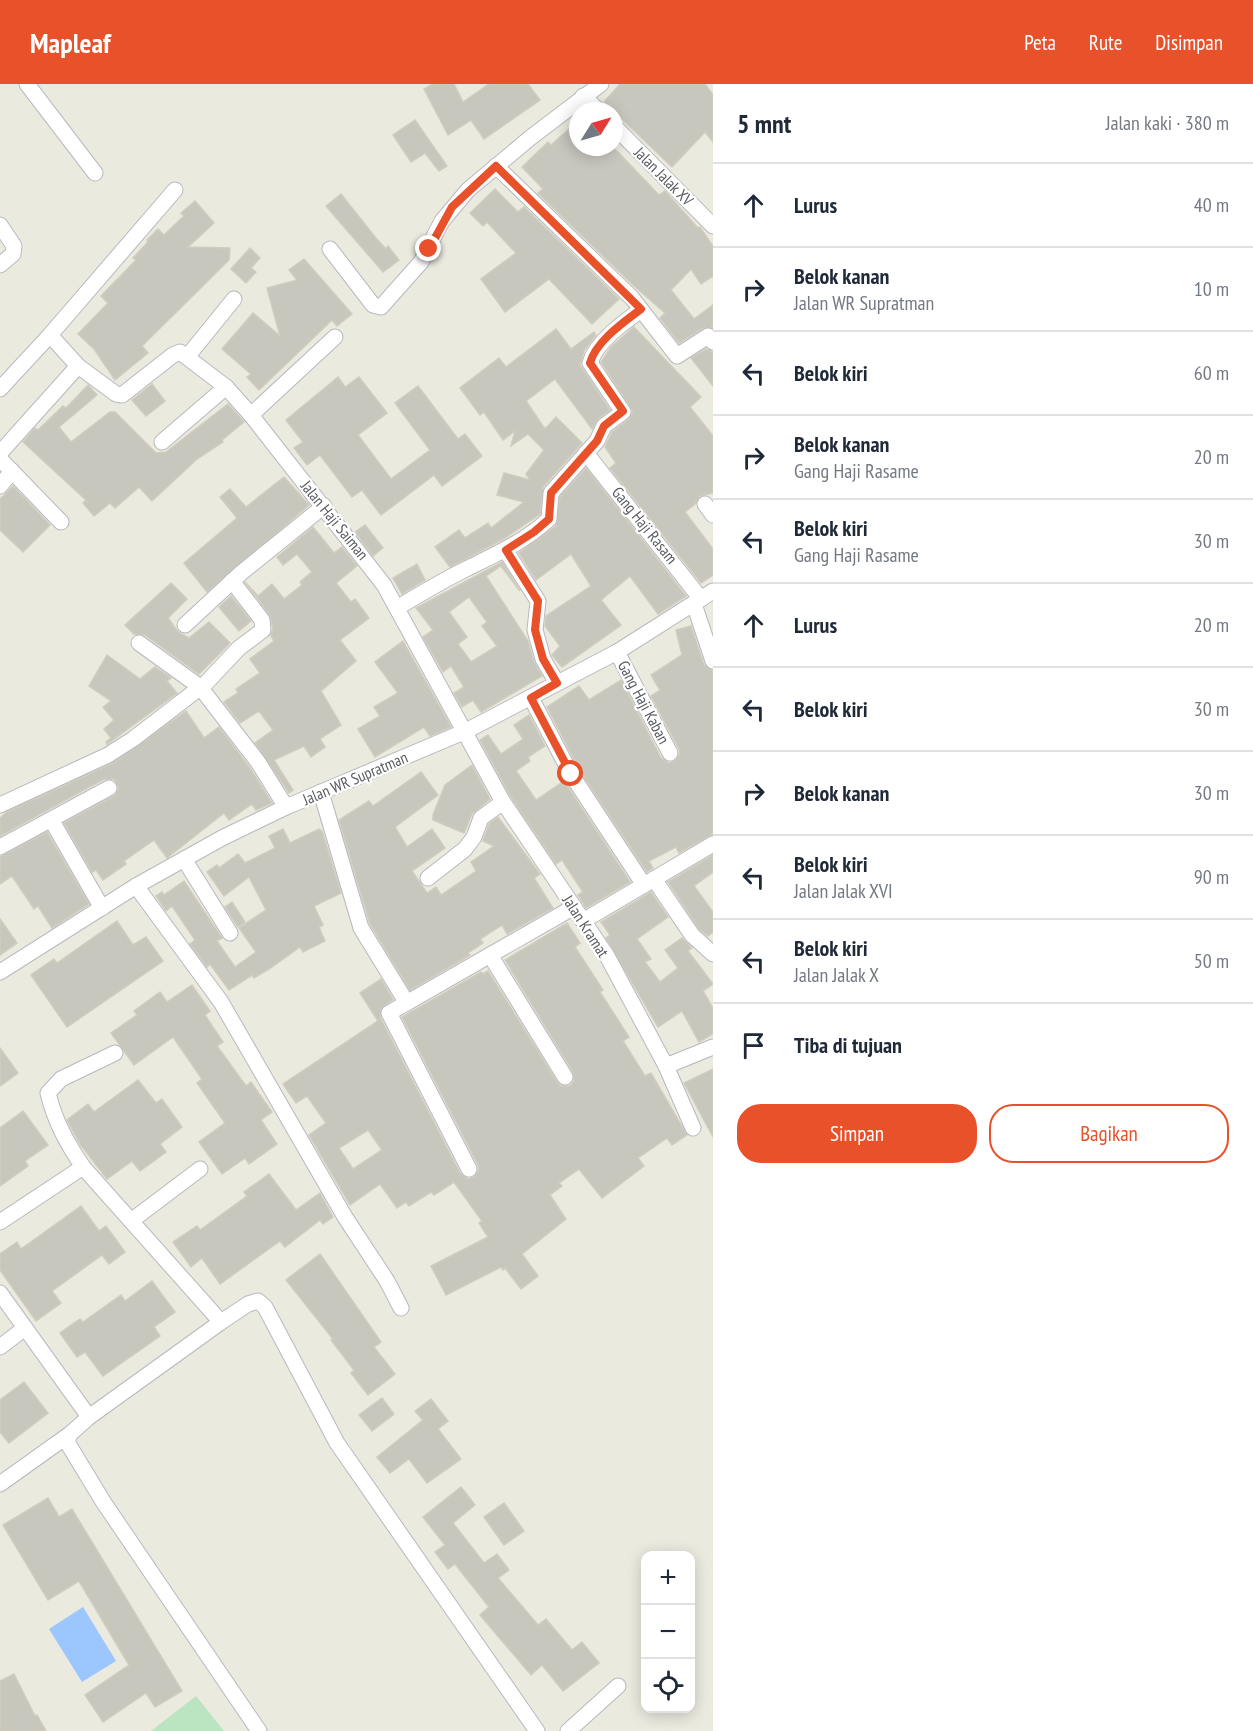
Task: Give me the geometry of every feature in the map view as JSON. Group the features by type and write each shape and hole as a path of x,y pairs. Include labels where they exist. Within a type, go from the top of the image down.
{"street":[{"path":"27,84 95,173"},
{"path":"330,249 373,305 381,307 421,262 452,207 496,166 601,84"},
{"path":"583,96 589,102"},
{"name":"Jalan Jalak XV","path":"623,135 713,226"},
{"path":"496,166 641,309 677,356 708,336 713,342"},
{"path":"0,389 50,335 175,190"},
{"path":"0,225 14,246 13,254 0,265"},
{"path":"50,335 78,366 116,394 122,395 176,353 187,357 234,299"},
{"path":"397,608 441,582 506,550 549,519 551,493 597,441 604,426 623,411 590,363 592,355 641,309"},
{"path":"251,415 335,337"},
{"name":"Jalan Haji Saiman","path":"187,357 226,387 251,415 372,567 466,731"},
{"path":"0,453 78,366"},
{"path":"162,442 226,387"},
{"name":"Gang Haji Rasam","path":"586,453 703,598 713,661"},
{"path":"0,459 61,522"},
{"path":"0,486 12,471"},
{"path":"185,625 232,581 324,506"},
{"path":"506,550 538,601 535,630 543,659 557,683"},
{"path":"0,805 108,755 200,687 239,648 262,630 262,620 232,581"},
{"name":"Jalan WR Supratman","path":"0,972 136,886 184,859 286,807 466,731 617,652 703,598"},
{"path":"139,643 200,687 258,762 286,807"},
{"name":"Gang Haji Kaban","path":"617,652 670,753"},
{"path":"531,698 571,774 649,882 692,935 713,954"},
{"name":"Jalan Kramat","path":"466,731 503,802 607,956 666,1066 693,1128"},
{"path":"0,847 52,821 109,788"},
{"path":"321,792 361,928 407,1003"},
{"path":"428,878 465,849 474,837 481,818 503,802"},
{"path":"52,821 102,908"},
{"path":"583,921 713,844"},
{"path":"184,859 230,933"},
{"path":"136,886 221,1002 345,1217 387,1281 401,1308"},
{"path":"469,1169 389,1016 392,1011 574,907"},
{"path":"490,955 566,1077"},
{"path":"666,1066 713,1047"},
{"path":"115,1053 61,1079 48,1094 53,1117 83,1167 221,1322"},
{"path":"0,1222 83,1167"},
{"path":"131,1221 200,1169"},
{"path":"0,1293 88,1417"},
{"path":"0,1484 70,1434 88,1417 221,1322 248,1304 258,1301 265,1307 337,1443 537,1731"},
{"path":"0,1347 25,1328"},
{"path":"70,1434 67,1442 70,1450 259,1731"},
{"path":"568,1731 618,1686"}],"green space":[{"path":"196,1696 224,1731 151,1731"}],"water":[{"path":"83,1607 116,1661 82,1682 49,1629"}],"building":[{"path":"433,84 454,84 463,102 489,84 528,84 540,100 484,139 471,120 448,135 424,89"},
{"path":"620,84 705,84 713,95 713,142 705,132 672,167 623,120 623,102 604,102"},
{"path":"415,120 447,166 439,171 425,153 411,162 393,135"},
{"path":"569,129 569,156 622,156 659,195 665,191 698,228 700,227 713,246 713,276 701,284 691,269 671,290 694,319 713,305 713,328 703,328 679,343 660,318 665,313 538,193 543,189 522,167 548,142 551,145"},
{"path":"495,189 518,212 524,207 619,299 592,324 549,279 505,312 481,279 516,253 487,222 483,226 470,213"},
{"path":"341,194 375,237 386,249 388,246 399,260 383,272 326,206"},
{"path":"195,201 214,223 188,247 230,248 229,260 142,346 148,353 115,380 94,349 78,334 108,303 101,296 136,260 133,258 148,242 147,240 158,229 164,235 184,216 181,213"},
{"path":"250,248 260,258 251,268 256,272 246,283 231,269"},
{"path":"304,259 352,314 337,326 332,320 259,390 247,377 251,374 222,349 253,313 280,336 267,288 297,280 289,270"},
{"path":"634,327 701,397 690,407 713,436 713,493 700,496 695,504 685,512 713,549 713,575 701,583 610,468 616,463 605,447 612,432 629,419 633,411 601,362 611,347"},
{"path":"556,329 571,349 594,332 596,335 584,351 580,365 610,410 598,419 592,429 555,379 526,401 545,429 556,417 582,443 543,487 540,514 505,538 450,567 435,547 459,530 465,538 488,523 491,528 524,502 497,495 504,473 530,480 526,474 544,450 528,434 511,446 515,431 503,440 484,412 480,415 460,388 499,358 506,367"},
{"path":"706,349 713,352 713,386 691,358"},
{"path":"338,377 345,387 359,377 387,413 358,435 391,479 430,450 395,403 418,386 458,439 465,434 482,456 442,486 434,475 381,515 362,490 352,497 320,455 307,465 294,448 303,442 286,420"},
{"path":"152,384 165,401 146,416 132,400"},
{"path":"88,385 97,395 59,427 71,442 110,412 115,412 156,453 166,452 228,404 244,422 222,440 223,442 197,459 152,501 139,487 115,508 110,503 94,516 83,503 86,500 23,442 35,428 38,430 63,406 66,408"},
{"path":"586,468 686,596 658,614 630,576 601,600 621,625 562,667 552,655 560,646 545,626 546,616 591,586 571,554 536,580 519,553 556,526 560,497"},
{"path":"284,477 309,505 207,592 184,563 237,518 220,497 230,489 246,507"},
{"path":"13,486 50,525 23,552 0,530 0,499"},
{"path":"365,525 383,548 373,556 355,532"},
{"path":"313,527 334,553 342,547 357,566 336,583 351,602 355,599 369,618 340,640 356,661 321,691 341,725 320,739 325,747 311,757 304,746 274,760 293,790 289,793 255,743 273,730 259,711 240,723 224,702 238,693 236,689 260,673 250,659 274,641 271,636 273,629 270,615 245,582 258,596 272,584 284,599 302,585 300,582 312,572 297,554 283,565 277,557"},
{"path":"502,562 520,591 501,566 486,576 528,641 534,662 542,676 481,712 473,700 462,707 454,693 464,687 451,666 443,672 423,637 433,630 416,608","holes":["469,597 487,622 482,626 497,646 471,662 458,644 467,637 449,612"]},
{"path":"417,564 425,580 402,594 393,578"},
{"path":"171,583 187,599 168,618 178,632 189,638 209,622 230,643 199,674 145,635 134,634 125,625"},
{"path":"231,596 251,621 239,631 219,607"},
{"path":"691,626 704,665 713,671 713,834 679,853 676,847 649,861 653,868 647,872 579,769 547,707 579,686 589,700 621,680 661,758 669,763 675,761 680,754 679,749 651,696 660,690 651,675 682,655 676,630"},
{"path":"403,641 451,727 430,736 424,727 375,757 358,729 380,716 374,707 398,693 375,662"},
{"path":"107,655 140,679 155,667 171,678 167,681 177,693 107,744 106,742 111,738 104,729 114,720 103,707 111,701 89,686"},
{"path":"186,711 204,738 219,727 250,768 272,803 256,810 252,804 229,820 224,813 167,858 154,840 124,861 126,864 103,880 96,870 92,872 64,823 114,796 119,788 114,779 104,779 0,836 0,818 7,812 113,763"},
{"path":"529,715 545,746 528,757 530,761 516,771 536,800 564,781 630,882 586,908 578,895 583,892 562,860 556,864 511,797 480,740 488,735 501,754 523,739 514,725"},
{"path":"472,765 490,799 472,814 464,833 433,820 433,815 445,785"},
{"path":"421,772 438,795 395,827 407,847 432,829 445,848 412,871 427,893 436,887 441,895 476,871 471,862 494,846 483,841 489,824 498,817 540,874 534,878 553,908 507,934 502,925 480,939 483,943 468,953 470,955 410,990 370,924 339,820 369,801 373,806"},
{"path":"283,829 290,843 319,829 322,831 341,893 314,906 323,925 319,927 325,941 303,952 300,947 269,969 254,978 252,975 229,990 210,964 207,967 190,944 195,940 172,906 166,911 156,896 162,892 164,895 184,881 222,938 217,941 235,967 256,952 239,928 266,910 249,877 224,896 207,872 217,865 219,868 238,854 245,863 275,848 269,836"},
{"path":"47,832 89,904 52,928 38,906 34,909 12,876 0,884 0,857"},
{"path":"713,855 713,872 694,886 713,912 713,932 708,936 699,929 668,882"},
{"path":"651,892 668,917 637,939 651,959 645,962 660,982 678,968 665,950 682,938 692,948 688,951 713,984 703,991 713,1008 713,1034 699,1042 682,1011 658,1027 606,938 610,935 601,922"},
{"path":"232,902 245,922 238,927 225,907"},
{"path":"0,919 17,943 0,955"},
{"path":"117,921 133,945 146,937 163,961 67,1027 31,975 54,959 57,963"},
{"path":"567,923 580,943 575,947 603,990 600,992 629,1037 623,1041 645,1076 651,1073 687,1135 672,1145 667,1138 638,1158 644,1166 602,1198 579,1169 559,1183 562,1186 550,1195 566,1219 522,1254 538,1276 521,1289 505,1268 503,1270 501,1267 446,1295 431,1266 488,1237 479,1223 482,1221 454,1182 434,1195 431,1192 409,1206 406,1202 397,1208 380,1184 350,1205 309,1135 326,1123 307,1096 296,1103 283,1084 378,1021 360,993 381,979 393,999 381,1008 380,1017 460,1173 468,1179 474,1177 479,1170 478,1165 402,1017 481,972 483,974 488,971 557,1082 561,1086 570,1086 574,1081 573,1072 505,960","holes":["368,1130 382,1150 353,1169 339,1148"]},
{"path":"192,985 210,1011 205,1015 223,1042 217,1046 246,1086 251,1082 272,1112 261,1120 277,1144 249,1164 245,1158 222,1174 199,1142 225,1123 197,1083 202,1079 173,1037 134,1065 111,1033 137,1015 134,1011 160,992 167,1002"},
{"path":"0,1048 18,1073 0,1086"},
{"path":"713,1069 713,1137 684,1083"},
{"path":"138,1080 156,1103 162,1099 182,1127 160,1144 166,1152 140,1171 132,1161 107,1179 80,1144 67,1120 88,1104 94,1112"},
{"path":"23,1111 48,1145 25,1161 28,1166 0,1186 0,1128"},
{"path":"269,1174 296,1210 320,1193 333,1217 323,1224 320,1220 285,1247 280,1241 220,1284 202,1258 191,1267 173,1242 197,1226 200,1230 247,1196 244,1192"},
{"path":"81,1206 99,1231 106,1226 125,1252 109,1264 102,1255 52,1291 61,1303 36,1321 0,1270 0,1254 17,1242 21,1249"},
{"path":"320,1254 381,1342 374,1347 395,1374 368,1395 351,1373 354,1370 331,1340 333,1339 286,1280"},
{"path":"152,1281 175,1312 154,1327 160,1336 103,1376 85,1352 77,1357 60,1333 80,1319 83,1322 121,1295 125,1301"},
{"path":"24,1382 48,1413 9,1443 0,1432 0,1400"},
{"path":"382,1398 394,1414 372,1431 359,1415"},
{"path":"431,1399 448,1421 438,1429 461,1459 427,1483 409,1459 390,1473 377,1457 423,1420 415,1411"},
{"path":"461,1487 475,1505 453,1523 484,1563 497,1554 509,1570 498,1578 538,1625 546,1619 572,1650 582,1642 599,1663 563,1691 542,1665 531,1675 480,1615 489,1607 455,1564 448,1569 435,1552 445,1545 423,1517"},
{"path":"48,1498 59,1517 72,1509 182,1691 155,1707 146,1693 103,1722 85,1695 129,1665 79,1581 48,1600 3,1525"},
{"path":"504,1503 524,1531 504,1545 484,1517"},
{"path":"14,1674 35,1716 37,1715 46,1731 0,1731 0,1681"}],"route":[{"path":"429,249 442,221 452,207 496,166 641,309 592,355 590,363 623,411 604,426 597,441 578,459 551,493 549,519 506,550 538,601 535,630 543,659 557,683 531,698 571,774"}]}
